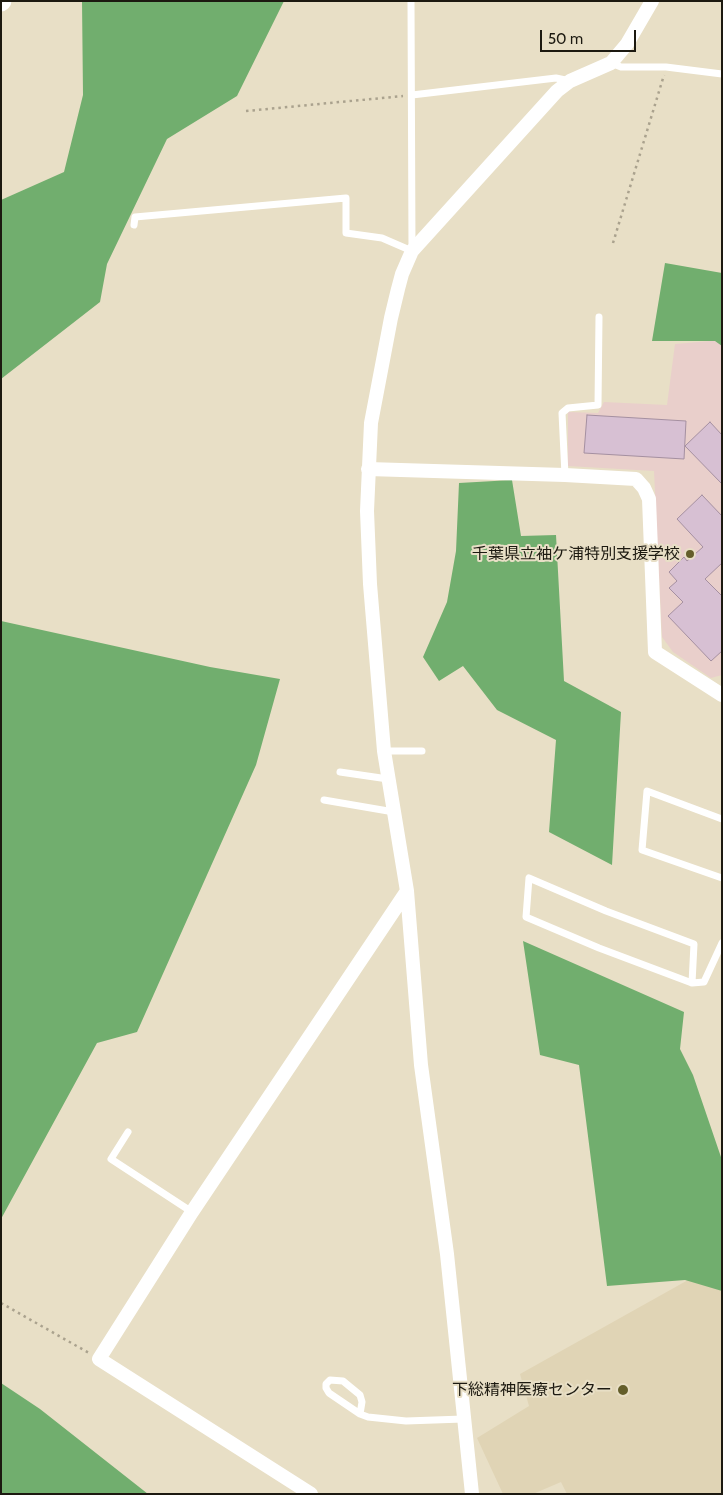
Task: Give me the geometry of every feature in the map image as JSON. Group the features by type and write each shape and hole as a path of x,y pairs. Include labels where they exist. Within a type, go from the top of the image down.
{"street":[{"path":"472,1494 447,1254 421,1065 407,891 384,751 370,584 367,511 371,424 391,318 402,274 412,251 557,91 570,81 611,63 627,44 652,1"},
{"path":"368,469 636,479 644,488 649,499 655,652 721,694"},
{"path":"311,1494 99,1359 192,1212 407,891"}],"lane":[{"path":"134,225 135,217 346,198 346,232 382,238 412,251 411,1"},
{"path":"611,63 620,67 666,67 722,74"},
{"path":"412,95 556,78 570,81"},
{"path":"565,475 562,413 568,408 598,405 599,317"},
{"path":"384,751 422,751"},
{"path":"340,772 388,779"},
{"path":"722,819 646,791 642,850 722,878"},
{"path":"324,800 394,812"},
{"path":"692,983 694,944 606,911 529,878 526,917 599,948 692,983 704,982 722,943"},
{"path":"128,1132 111,1159 192,1212"},
{"path":"360,1414 362,1402 360,1395 343,1381 330,1380 326,1384 329,1394 360,1414 368,1417 406,1421 464,1419"}],"path":[{"path":"613,243 666,67"},
{"path":"246,111 412,95"},
{"path":"1,1303 99,1359"}],"shaded area":[{"name":"千葉県立袖ケ浦特別支援学校","path":"722,340 722,675 711,678 673,652 662,637 654,471 568,466 568,412 598,413 604,402 667,405 675,344"},
{"name":"下総精神医療センター","path":"722,1261 722,1494 567,1494 561,1482 533,1494 503,1494 477,1438 529,1406 520,1374"}],"green space":[{"path":"82,1 284,1 237,96 167,139 107,264 100,302 1,379 1,200 64,172 83,95"},
{"path":"665,263 722,273 722,346 715,341 652,341"},
{"path":"512,480 521,536 556,535 564,681 621,712 612,865 549,832 556,740 497,710 463,666 439,681 423,657 447,602 456,551 459,483"},
{"path":"1,621 210,667 280,679 256,765 137,1032 97,1043 1,1219"},
{"path":"523,941 684,1012 680,1049 693,1075 722,1160 722,1291 685,1280 607,1286 579,1065 540,1055"},
{"path":"1,1383 40,1409 148,1494 1,1494"}],"building":[{"path":"587,415 686,421 684,459 584,453"},
{"path":"710,422 722,435 722,484 685,446"},
{"path":"702,495 722,516 722,563 705,579 722,596 722,651 711,661 668,616 683,602 669,588 677,581 669,572 684,557 687,561 703,547 677,519"}],"place":[{"name":"千葉県立袖ケ浦特別支援学校","path":"690,554"},
{"name":"下総精神医療センター","path":"623,1390"}]}
